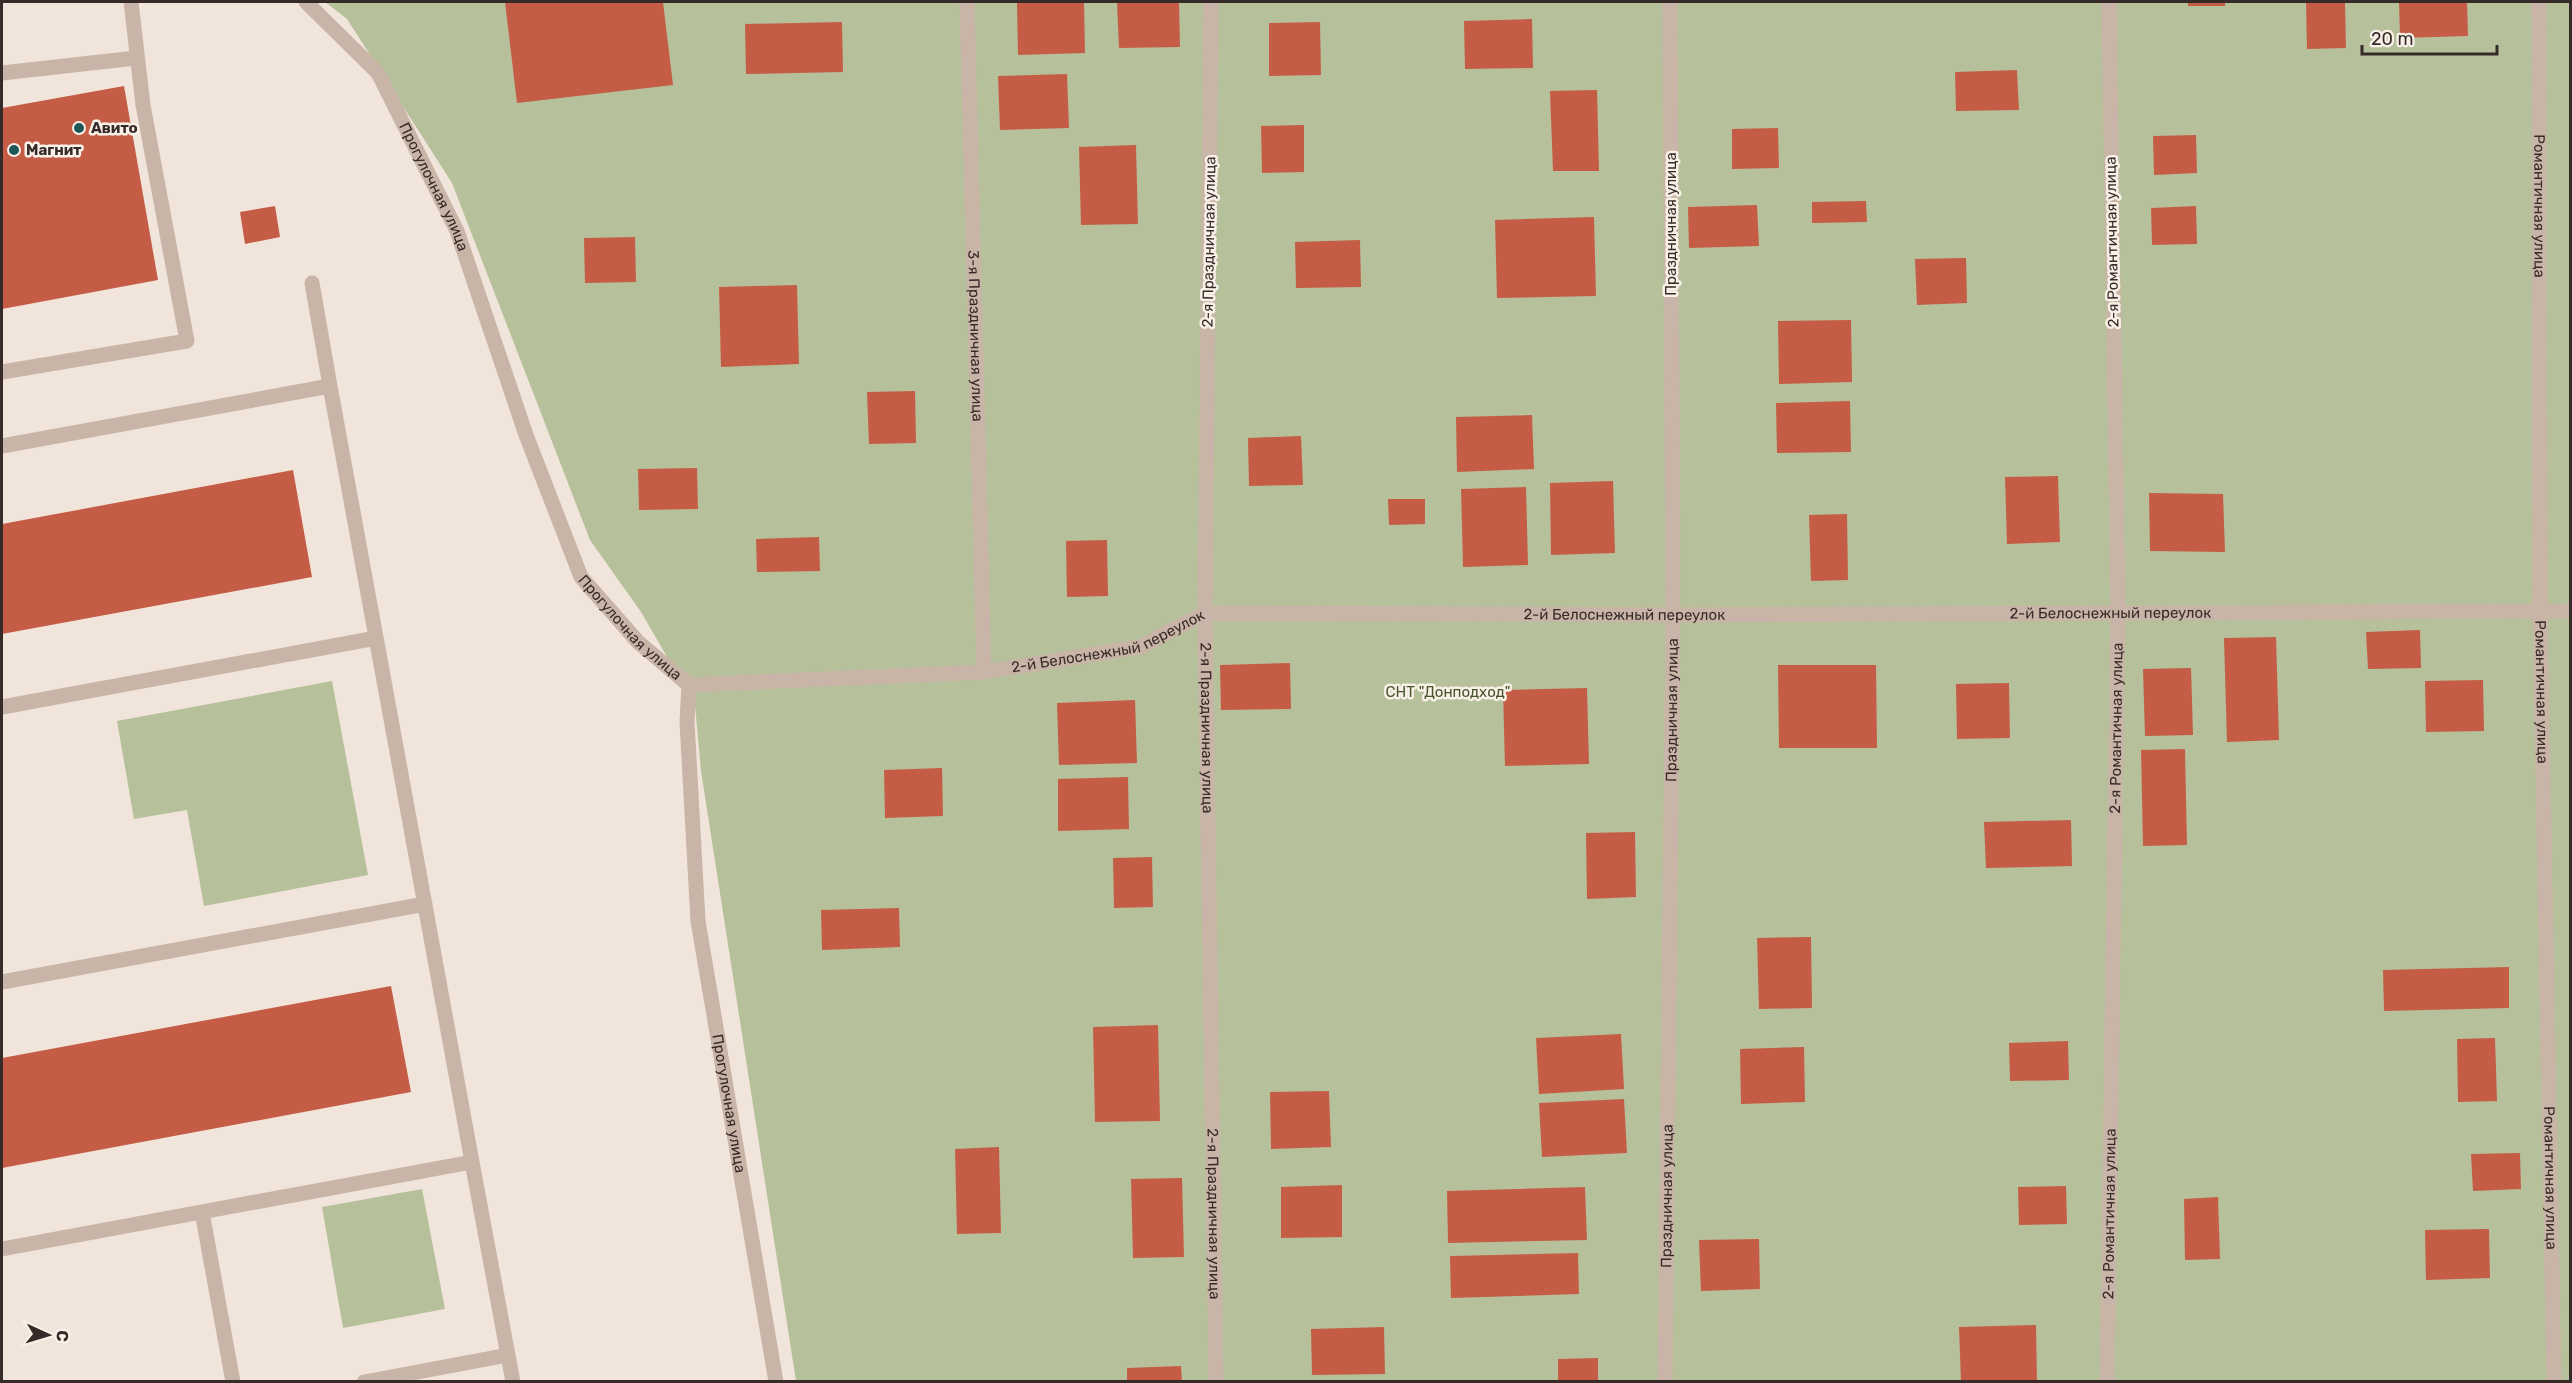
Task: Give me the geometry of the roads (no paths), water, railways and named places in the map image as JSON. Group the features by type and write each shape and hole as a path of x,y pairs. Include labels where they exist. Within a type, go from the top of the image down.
{"street":[{"path":"2,372 187,341 136,58 131,2"},
{"name":"Прогулочная улица","path":"306,2 378,74 457,231 526,435 581,577 638,642 689,685 687,722 698,921 776,1382"},
{"name":"3-я Праздничная улица","path":"967,2 984,672"},
{"name":"2-я Праздничная улица","path":"1211,2 1205,613 1216,1382"},
{"name":"Праздничная улица","path":"1665,1382 1673,615 1670,2"},
{"name":"2-я Романтичная улица","path":"2107,1382 2118,611 2109,2"},
{"name":"Романтичная улица","path":"2538,2 2540,612 2554,1382"},
{"path":"2,73 136,58"},
{"path":"312,283 513,1382"},
{"path":"2,446 330,386"},
{"name":"2-й Белоснежный переулок","path":"689,685 984,672 1140,647 1205,613 1673,615 2118,611 2571,611"},
{"path":"2,707 376,638"},
{"path":"2,982 425,904"},
{"path":"2,1249 472,1162"},
{"path":"202,1212 233,1382"},
{"path":"364,1382 508,1355"}],"place":[{"name":"Авито","path":"79,128"},
{"name":"Магнит","path":"14,150"}],"park label":[{"name":"СНТ \"Донподход\"","path":"1448,692"}]}
